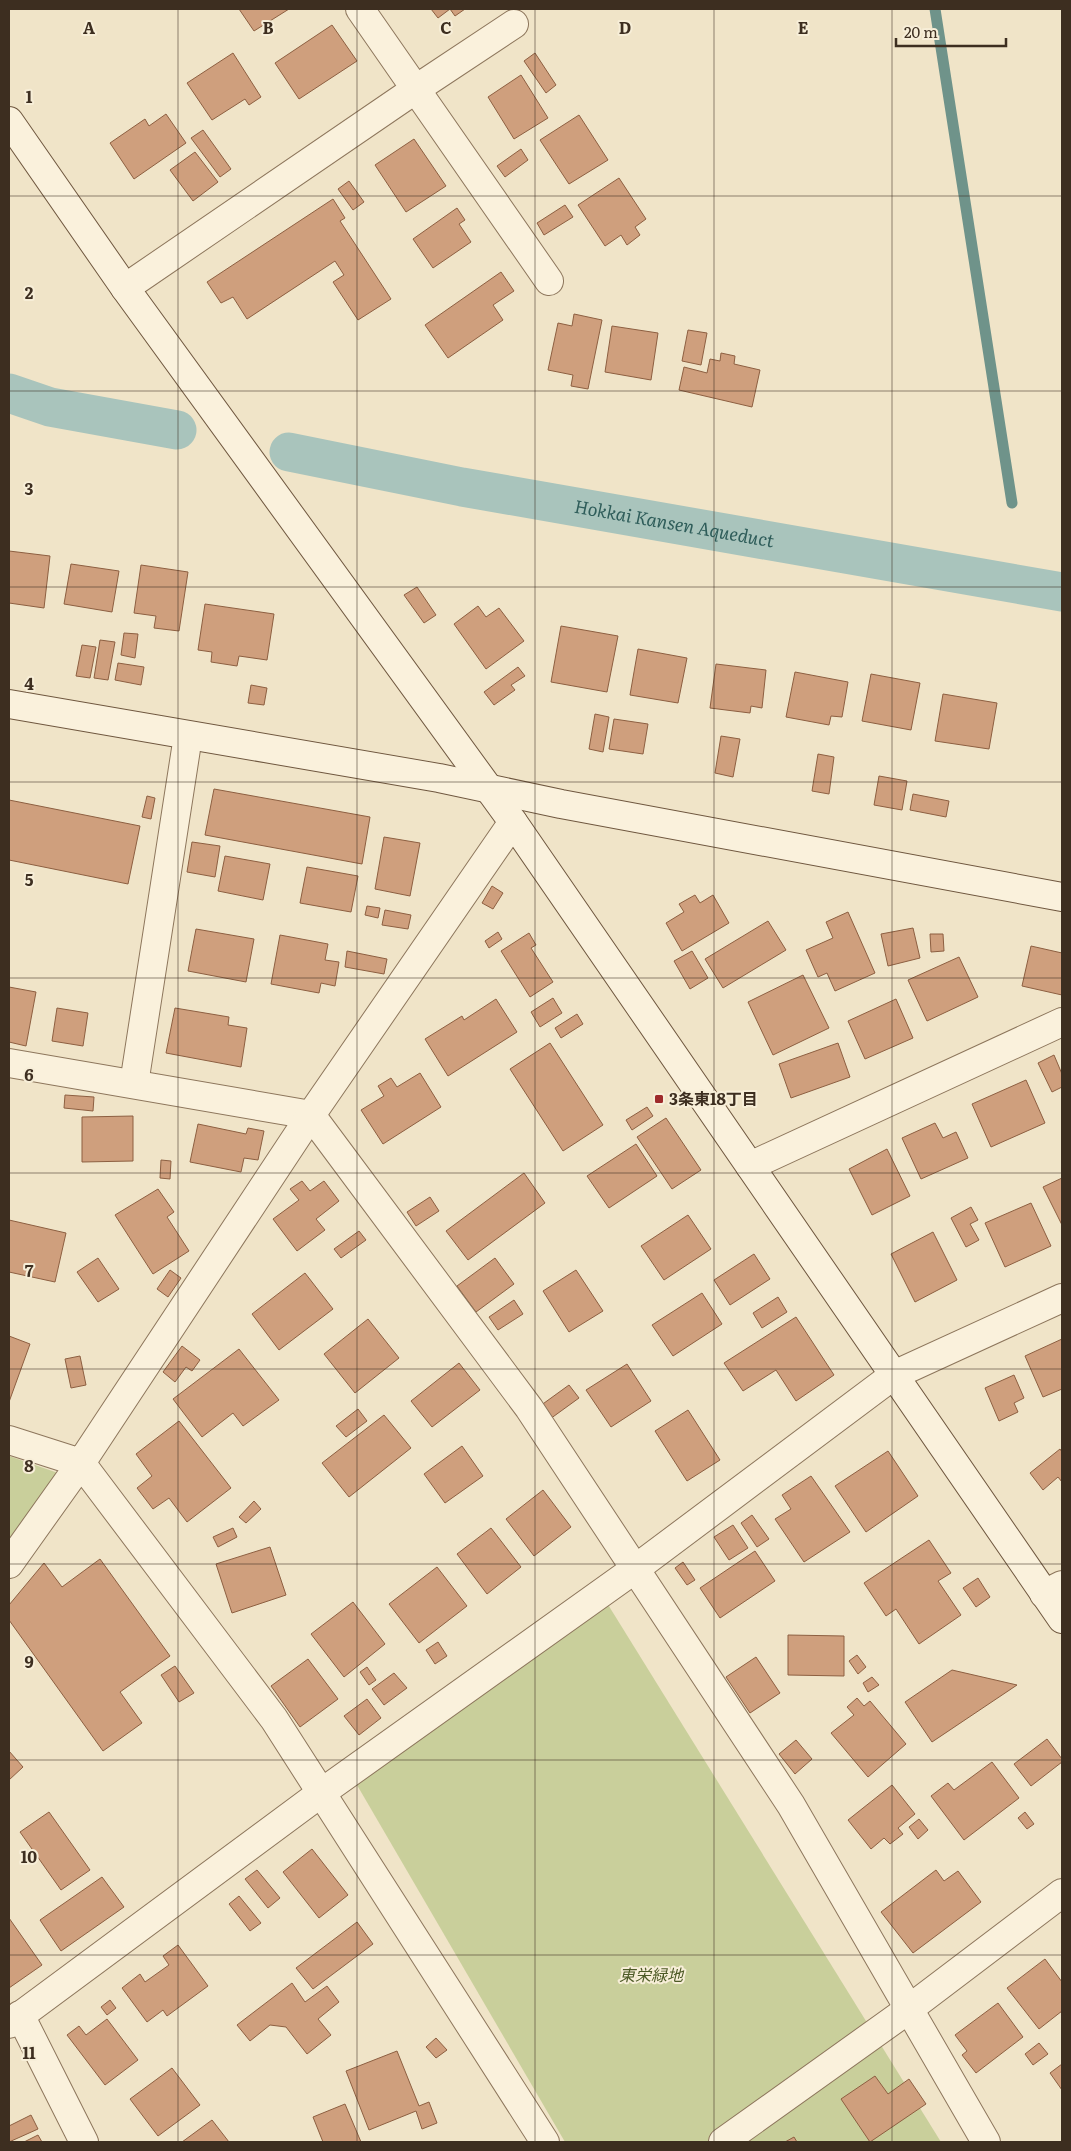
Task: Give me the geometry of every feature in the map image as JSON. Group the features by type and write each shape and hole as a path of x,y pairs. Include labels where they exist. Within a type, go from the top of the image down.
{"street":[{"path":"360,9 549,281"},
{"path":"125,288 514,24"},
{"path":"9,121 125,288 513,822 894,1376 1053,1589 1062,1620"},
{"path":"9,704 488,788 561,804 1062,897"},
{"path":"134,1084 188,736"},
{"path":"9,1564 81,1463 311,1115 513,822"},
{"path":"750,1166 1062,1022"},
{"path":"9,1063 311,1115 529,1408 791,1805 986,2142"},
{"path":"84,2142 15,2019 322,1793 635,1569 894,1376 1062,1298"},
{"path":"9,1440 81,1463 274,1719 545,2142"},
{"path":"724,2142 909,2009 1062,1892"}],"green space":[{"path":"9,1456 58,1473 9,1542"},
{"name":"東栄緑地","path":"607,1603 941,2142 565,2142 350,1773"}],"building":[{"path":"239,9 289,9 254,31"},
{"path":"431,9 450,9 438,18"},
{"path":"450,9 465,9 455,16"},
{"path":"332,25 357,61 299,99 275,63"},
{"path":"233,53 261,97 249,105 245,99 212,120 187,83"},
{"path":"535,53 556,85 546,93 524,61"},
{"path":"521,75 548,118 514,139 488,97"},
{"path":"166,114 186,143 134,179 110,143 145,119 149,126"},
{"path":"579,115 608,160 569,184 540,140"},
{"path":"203,130 231,169 220,177 191,138"},
{"path":"414,139 446,186 406,212 375,165"},
{"path":"521,149 528,160 505,177 497,166"},
{"path":"195,152 218,182 193,201 170,170"},
{"path":"619,178 646,219 635,227 640,235 627,245 621,235 605,246 578,205"},
{"path":"349,181 364,202 353,210 338,189"},
{"path":"333,199 345,218 340,221 391,299 358,320 333,282 344,275 335,261 247,319 233,297 221,303 207,282"},
{"path":"565,205 573,217 544,235 537,223"},
{"path":"457,208 465,220 459,224 471,242 433,268 413,239"},
{"path":"501,272 514,291 493,305 503,320 448,358 425,325"},
{"path":"574,314 602,320 588,389 571,386 573,375 548,370 558,323 572,326"},
{"path":"612,326 658,333 651,380 605,372"},
{"path":"688,330 707,333 701,365 682,361"},
{"path":"721,353 735,356 734,364 760,370 752,407 679,390 684,367 707,373 710,359 720,361"},
{"path":"9,551 50,556 44,608 9,603"},
{"path":"71,564 119,571 112,612 64,604"},
{"path":"141,565 188,572 179,631 154,628 156,616 134,613"},
{"path":"417,587 436,615 424,623 404,595"},
{"path":"205,604 274,614 267,660 239,656 237,666 211,662 212,652 198,650"},
{"path":"478,606 486,617 499,608 524,641 486,669 454,624"},
{"path":"561,626 618,636 607,692 551,682"},
{"path":"124,633 138,634 135,658 121,655"},
{"path":"100,640 115,642 108,680 94,678"},
{"path":"82,645 96,647 90,678 76,676"},
{"path":"638,649 687,658 678,703 630,695"},
{"path":"118,663 144,667 141,685 115,680"},
{"path":"716,664 766,670 762,708 751,706 750,713 710,708"},
{"path":"518,667 525,676 511,685 515,690 494,705 484,692"},
{"path":"795,672 848,682 842,717 831,716 829,725 786,717"},
{"path":"871,674 920,683 911,730 862,721"},
{"path":"251,685 267,688 264,705 248,703"},
{"path":"943,694 997,703 989,749 935,741"},
{"path":"595,714 609,717 603,752 589,749"},
{"path":"614,719 648,724 643,754 609,749"},
{"path":"721,736 740,739 733,777 715,773"},
{"path":"818,754 834,757 829,794 812,791"},
{"path":"879,776 907,781 902,810 874,805"},
{"path":"214,789 370,817 362,864 205,835"},
{"path":"913,794 949,801 946,817 910,810"},
{"path":"147,796 155,798 151,819 142,817"},
{"path":"9,800 140,826 128,884 9,860"},
{"path":"384,837 420,843 410,896 375,889"},
{"path":"192,842 220,846 215,877 187,872"},
{"path":"225,856 270,864 263,900 218,891"},
{"path":"307,867 358,876 351,912 300,903"},
{"path":"492,886 503,893 493,909 482,903"},
{"path":"695,895 700,903 713,895 729,923 682,951 666,923 684,912 679,904"},
{"path":"367,906 380,908 378,918 365,915"},
{"path":"385,910 411,915 408,929 382,925"},
{"path":"848,912 875,973 835,991 827,973 818,977 806,950 833,938 826,922"},
{"path":"768,921 786,950 723,988 705,959"},
{"path":"913,928 920,958 888,966 881,934"},
{"path":"196,929 254,939 246,982 188,971"},
{"path":"498,932 502,939 489,948 485,941"},
{"path":"529,933 536,945 531,948 553,982 530,997 501,951"},
{"path":"930,934 943,934 944,951 931,952"},
{"path":"280,935 328,944 325,960 339,962 335,986 321,983 319,993 271,984"},
{"path":"1031,946 1062,953 1062,995 1022,986"},
{"path":"347,951 387,959 384,974 345,967"},
{"path":"692,951 708,978 690,989 674,961"},
{"path":"959,957 978,997 927,1021 908,980"},
{"path":"803,975 829,1028 773,1055 748,1002"},
{"path":"9,987 36,992 26,1046 9,1042"},
{"path":"553,998 562,1013 540,1027 531,1012"},
{"path":"496,999 517,1032 448,1076 425,1039 462,1016 464,1020"},
{"path":"896,999 913,1038 865,1059 848,1021"},
{"path":"57,1008 88,1013 83,1046 52,1041"},
{"path":"175,1008 229,1017 228,1025 247,1028 241,1067 166,1053"},
{"path":"577,1014 583,1024 561,1038 555,1028"},
{"path":"550,1043 603,1125 563,1151 510,1069"},
{"path":"838,1043 850,1077 791,1098 779,1064"},
{"path":"1054,1055 1062,1074 1062,1087 1052,1092 1038,1063"},
{"path":"420,1073 441,1107 383,1144 361,1110 384,1096 378,1086 391,1078 397,1087"},
{"path":"1026,1080 1045,1123 991,1147 972,1104"},
{"path":"65,1095 94,1097 93,1111 64,1108"},
{"path":"647,1107 653,1116 632,1130 626,1120"},
{"path":"133,1116 133,1161 82,1162 82,1117"},
{"path":"666,1118 701,1170 672,1189 637,1137"},
{"path":"935,1123 943,1138 956,1132 968,1158 921,1179 902,1138"},
{"path":"198,1124 246,1134 248,1128 264,1131 258,1160 244,1158 241,1172 190,1162"},
{"path":"636,1144 657,1176 609,1208 587,1176"},
{"path":"887,1149 910,1196 872,1215 849,1169"},
{"path":"161,1160 171,1161 170,1179 160,1178"},
{"path":"524,1173 545,1203 468,1260 446,1231"},
{"path":"1062,1178 1062,1225 1043,1187"},
{"path":"302,1181 310,1191 324,1181 339,1201 316,1219 325,1230 297,1251 273,1219 299,1200 290,1189"},
{"path":"158,1189 174,1212 167,1217 189,1251 153,1274 115,1215"},
{"path":"430,1197 439,1211 416,1226 407,1212"},
{"path":"1031,1203 1051,1246 1005,1267 985,1223"},
{"path":"971,1207 978,1220 970,1224 979,1240 966,1247 951,1218"},
{"path":"688,1215 711,1249 664,1280 641,1246"},
{"path":"9,1220 66,1233 55,1282 9,1272"},
{"path":"359,1231 366,1240 341,1258 334,1249"},
{"path":"933,1232 957,1280 915,1302 891,1254"},
{"path":"754,1254 770,1279 730,1305 714,1280"},
{"path":"98,1258 119,1289 98,1302 77,1272"},
{"path":"495,1258 514,1284 476,1312 457,1286"},
{"path":"170,1270 181,1278 168,1297 157,1289"},
{"path":"576,1270 603,1311 569,1332 543,1291"},
{"path":"305,1273 333,1309 279,1350 252,1314"},
{"path":"702,1293 722,1324 673,1356 652,1325"},
{"path":"778,1297 787,1312 762,1328 753,1313"},
{"path":"514,1300 523,1314 498,1330 489,1317"},
{"path":"796,1317 834,1375 796,1401 776,1370 743,1391 724,1363"},
{"path":"368,1319 399,1358 355,1393 324,1354"},
{"path":"9,1336 30,1344 9,1402"},
{"path":"1062,1339 1062,1389 1043,1397 1025,1356"},
{"path":"182,1346 200,1360 192,1371 186,1367 175,1382 163,1372"},
{"path":"239,1349 279,1400 243,1426 233,1413 202,1437 173,1399"},
{"path":"80,1356 86,1385 71,1388 65,1359"},
{"path":"459,1363 480,1390 432,1427 411,1401"},
{"path":"627,1364 651,1401 611,1427 586,1390"},
{"path":"1014,1375 1024,1398 1014,1403 1018,1412 999,1421 985,1388"},
{"path":"569,1385 579,1398 550,1419 540,1406"},
{"path":"358,1409 367,1421 346,1437 336,1426"},
{"path":"688,1410 720,1460 687,1481 655,1431"},
{"path":"384,1415 411,1448 349,1497 322,1463"},
{"path":"179,1421 231,1488 187,1522 169,1498 153,1509 137,1488 152,1476 136,1454"},
{"path":"462,1446 483,1476 445,1503 424,1474"},
{"path":"1060,1449 1062,1452 1062,1482 1058,1477 1043,1490 1030,1473"},
{"path":"888,1451 918,1496 866,1532 835,1486"},
{"path":"811,1476 850,1532 804,1562 775,1519 791,1509 782,1495"},
{"path":"543,1490 571,1527 534,1556 506,1519"},
{"path":"254,1501 261,1509 246,1523 239,1517"},
{"path":"752,1515 769,1539 757,1547 741,1523"},
{"path":"733,1525 748,1548 729,1560 714,1537"},
{"path":"233,1528 237,1537 218,1547 213,1537"},
{"path":"491,1528 521,1567 487,1594 457,1554"},
{"path":"929,1540 951,1573 938,1581 961,1615 919,1644 896,1609 886,1616 864,1583"},
{"path":"270,1547 286,1595 232,1613 216,1564"},
{"path":"755,1551 775,1581 720,1618 700,1588"},
{"path":"100,1559 170,1656 120,1692 142,1723 103,1751 9,1620 9,1605 44,1563 62,1587"},
{"path":"683,1562 695,1580 687,1585 675,1568"},
{"path":"437,1567 467,1606 419,1643 389,1604"},
{"path":"978,1578 990,1597 976,1607 963,1588"},
{"path":"353,1602 385,1644 344,1677 311,1634"},
{"path":"788,1635 844,1636 844,1676 788,1675"},
{"path":"438,1642 447,1656 435,1664 426,1650"},
{"path":"857,1655 866,1667 858,1674 849,1661"},
{"path":"756,1657 780,1693 750,1713 726,1677"},
{"path":"308,1659 338,1699 300,1727 271,1686"},
{"path":"175,1666 194,1693 179,1702 161,1675"},
{"path":"367,1667 376,1680 369,1685 360,1672"},
{"path":"952,1670 1017,1685 932,1742 905,1702"},
{"path":"394,1673 407,1688 384,1705 372,1689"},
{"path":"872,1677 879,1685 868,1692 863,1683"},
{"path":"857,1698 864,1706 870,1701 906,1744 868,1777 831,1733 854,1715 847,1707"},
{"path":"367,1699 381,1718 359,1735 344,1716"},
{"path":"1047,1739 1062,1759 1062,1762 1031,1786 1014,1764"},
{"path":"796,1740 812,1759 795,1774 779,1754"},
{"path":"9,1751 23,1767 9,1780"},
{"path":"992,1762 1019,1798 964,1840 931,1796 948,1783 954,1790"},
{"path":"892,1785 915,1814 898,1828 903,1834 890,1844 884,1838 871,1849 848,1820"},
{"path":"49,1812 90,1870 61,1890 20,1832"},
{"path":"1025,1812 1034,1824 1027,1829 1018,1818"},
{"path":"919,1819 928,1830 918,1839 909,1827"},
{"path":"312,1849 348,1895 319,1918 283,1872"},
{"path":"257,1870 280,1898 268,1908 245,1879"},
{"path":"936,1870 944,1881 958,1871 981,1902 913,1953 881,1912"},
{"path":"102,1877 124,1907 61,1951 40,1920"},
{"path":"239,1896 261,1923 250,1931 229,1904"},
{"path":"9,1918 42,1965 9,1988"},
{"path":"357,1922 373,1944 313,1989 296,1968"},
{"path":"178,1945 208,1986 167,2016 163,2010 147,2022 122,1988 140,1974 145,1982 169,1965 163,1956"},
{"path":"1045,1959 1062,1982 1062,2011 1039,2029 1007,1988"},
{"path":"292,1983 305,2002 327,1986 339,2002 318,2019 331,2035 307,2054 286,2027 270,2025 250,2041 237,2025"},
{"path":"110,2000 116,2008 107,2015 101,2007"},
{"path":"998,2003 1023,2037 976,2073 962,2055 967,2051 955,2035"},
{"path":"107,2019 138,2060 105,2085 67,2035 79,2026 86,2035"},
{"path":"436,2038 447,2050 436,2058 426,2047"},
{"path":"1039,2043 1048,2054 1033,2065 1025,2054"},
{"path":"397,2051 419,2106 429,2102 437,2123 422,2129 416,2111 369,2130 346,2071"},
{"path":"1062,2064 1062,2090 1050,2073"},
{"path":"172,2068 200,2105 158,2136 130,2099"},
{"path":"875,2076 888,2094 909,2079 926,2104 870,2142 841,2099"},
{"path":"345,2104 361,2142 323,2142 313,2117"},
{"path":"31,2115 38,2129 9,2142 9,2126"},
{"path":"212,2120 229,2142 182,2142"},
{"path":"38,2135 42,2142 24,2142"},
{"path":"794,2137 797,2142 785,2142"}],"waterway":[{"path":"935,9 1012,503"},
{"name":"Hokkai Kansen Aqueduct","path":"9,393 50,407 177,430"},
{"name":"Hokkai Kansen Aqueduct","path":"289,452 462,487 1062,592"}],"place":[{"name":"3条東18丁目","path":"659,1099"}]}
